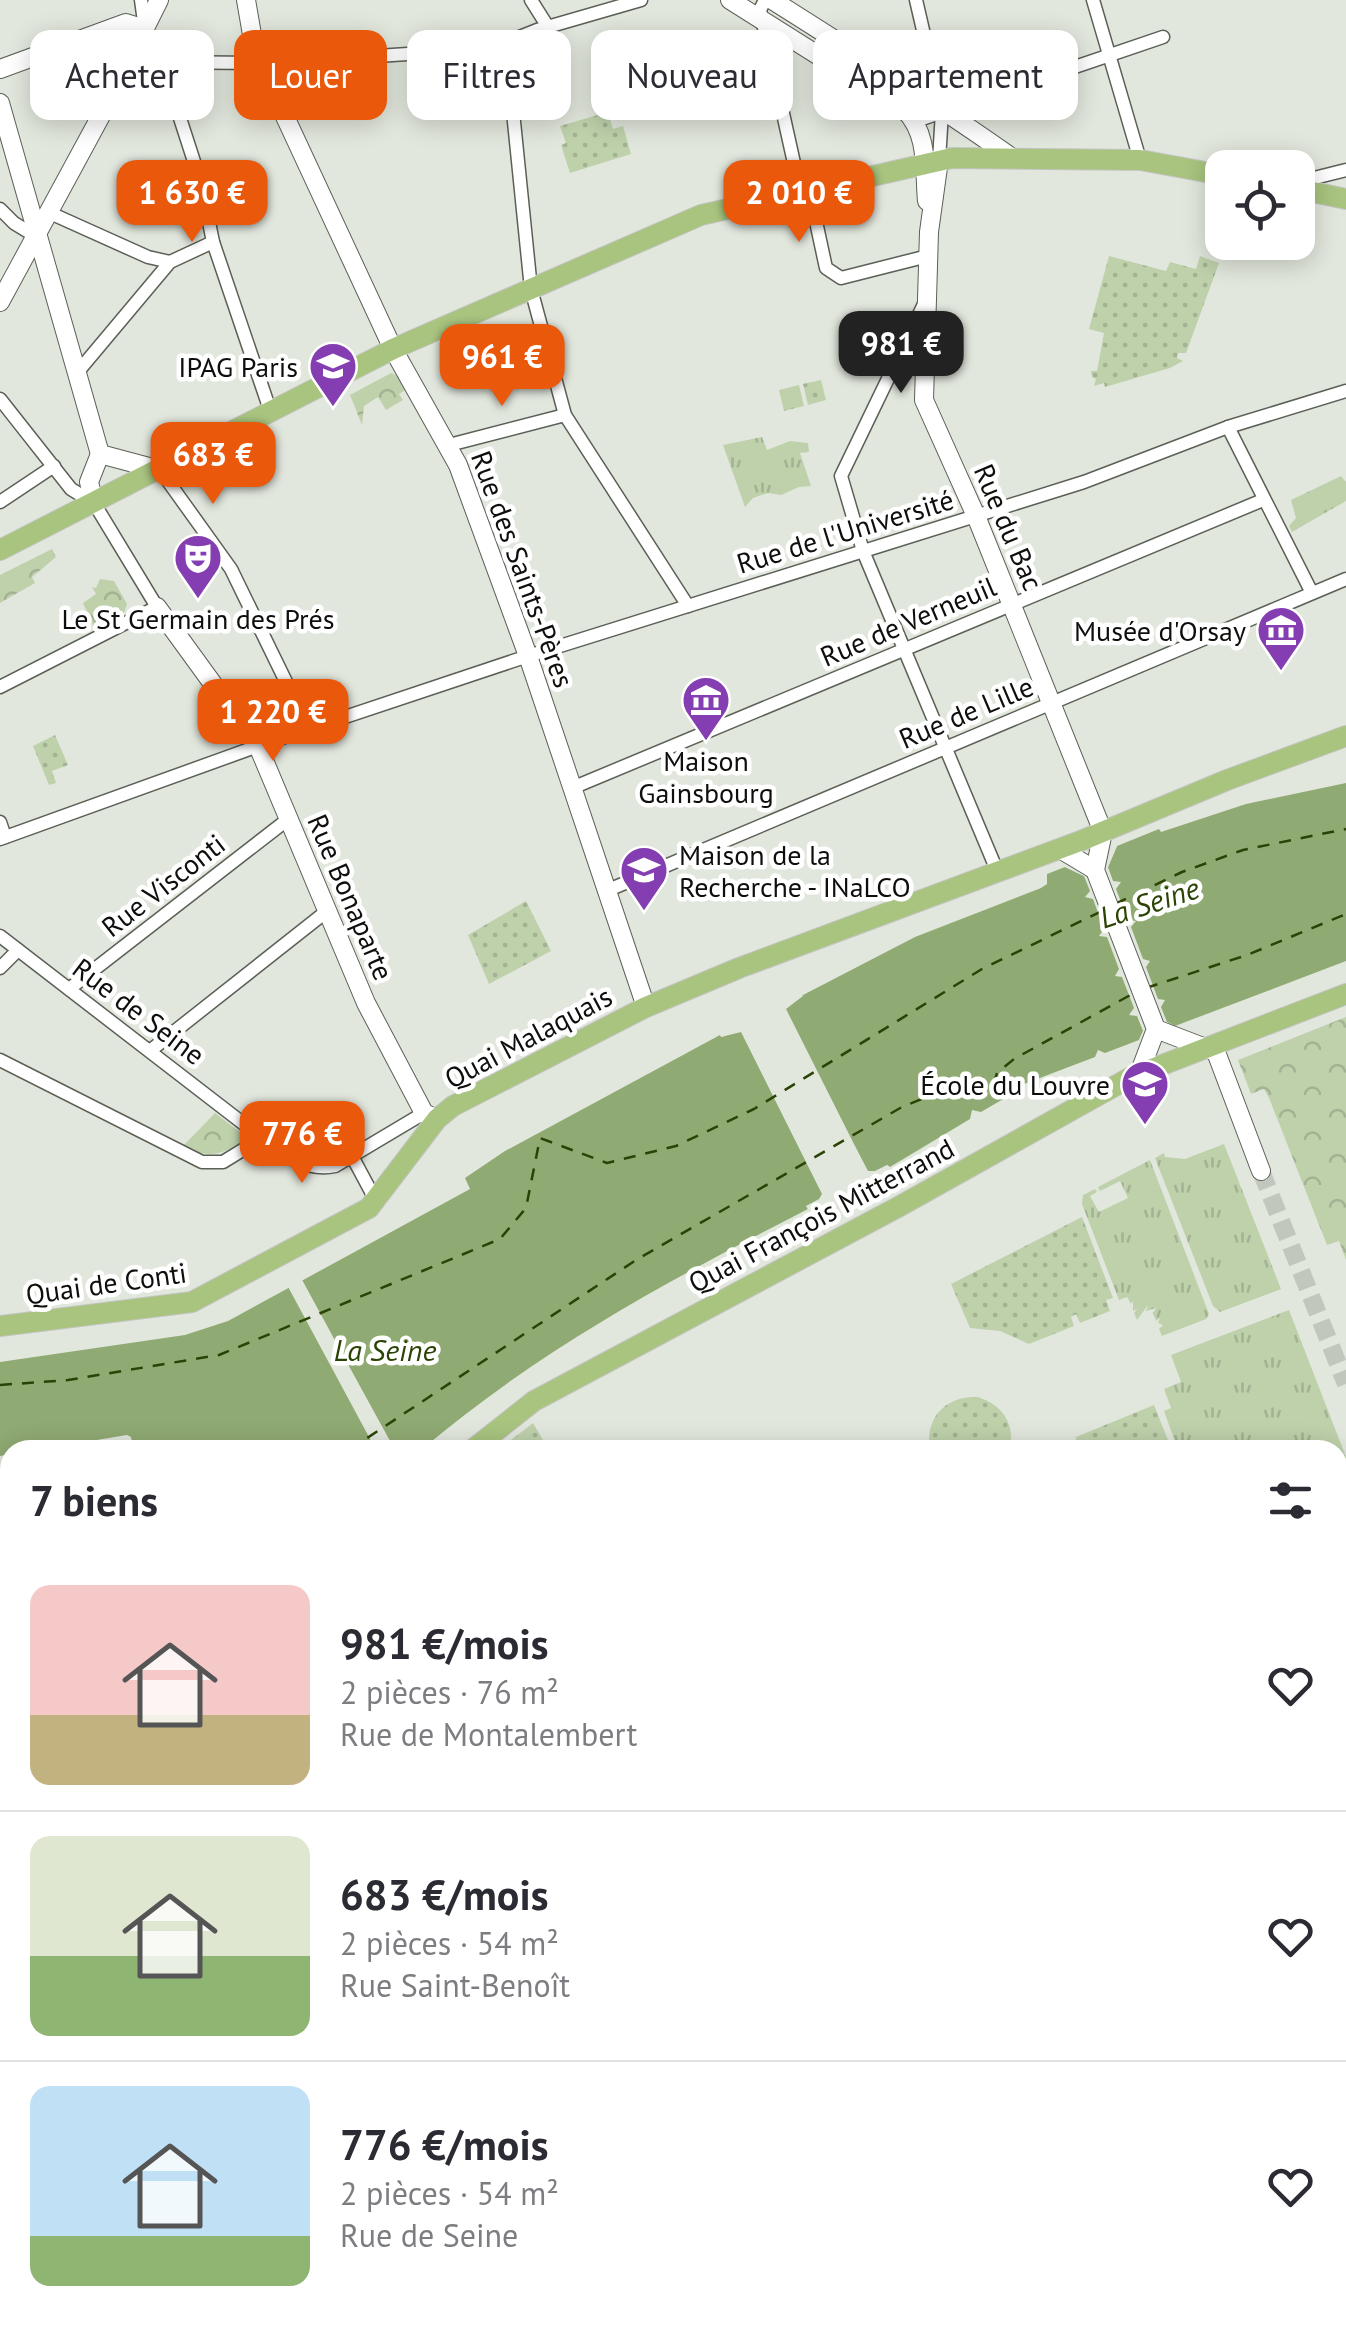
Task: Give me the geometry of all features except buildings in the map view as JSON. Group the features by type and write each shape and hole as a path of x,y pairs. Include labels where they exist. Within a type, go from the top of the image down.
{"main road":[{"path":"1,547 91,492 160,470 393,349 701,215 932,162 1011,157 1140,160 1205,172"},
{"path":"1315,190 1346,198"},
{"name":"Quai Malaquais","path":"376,1201 420,1142 430,1116 646,1007 1060,849 1094,854 1227,780 1346,736"},
{"name":"Quai François Mitterrand","path":"485,1440 534,1401 1139,1074 1346,994"},
{"name":"Quai de Conti","path":"0,1326 192,1302 376,1201"}],"street":[{"name":"Rue des Saints-Pères","path":"246,0 251,30"},
{"path":"531,0 548,26"},
{"path":"538,30 641,0"},
{"path":"730,0 905,110 916,121 932,162"},
{"path":"764,30 760,10 769,0 817,30"},
{"name":"Rue du Bac","path":"916,0 923,30"},
{"path":"1093,0 1140,160"},
{"path":"0,302 132,56 149,11"},
{"path":"0,69 149,11"},
{"path":"1078,66 1164,36"},
{"path":"0,103 100,454 91,492 157,607 0,687"},
{"path":"181,120 202,184 213,242 271,413"},
{"name":"Rue des Saints-Pères","path":"287,120 393,349 449,445 528,656 646,1007"},
{"path":"514,120 531,290 566,415 688,606"},
{"path":"784,120 798,180 809,189 826,268 840,278 928,256"},
{"name":"Rue du Bac","path":"940,120 932,162 924,400 1052,703 1094,854 1159,1037"},
{"path":"954,120 1011,157"},
{"path":"1315,180 1346,170"},
{"path":"0,209 37,237"},
{"path":"50,212 148,257 170,262"},
{"path":"76,374 170,262 213,242"},
{"path":"926,300 841,476 863,551 998,872"},
{"path":"1345,391 1346,380"},
{"name":"Rue de l'Université","path":"3,838 258,746 528,656 1084,482 1228,427 1345,391"},
{"path":"0,399 70,489 91,492"},
{"path":"449,445 566,415"},
{"path":"1228,427 1312,593"},
{"path":"100,454 160,470 231,569 309,729"},
{"path":"0,502 54,466"},
{"name":"Rue de Verneuil","path":"572,788 1263,500"},
{"name":"Rue de Lille","path":"606,892 1346,579"},
{"name":"Rue Bonaparte","path":"157,607 258,746 366,1003 430,1116"},
{"name":"Rue Visconti","path":"69,989 287,820"},
{"path":"0,822 3,838"},
{"path":"1060,849 1094,854"},
{"path":"151,1050 326,911"},
{"name":"Rue de Seine","path":"0,936 287,1157 326,1168 353,1158"},
{"path":"0,968 18,950"},
{"path":"1139,1074 1159,1037 1216,1052 1261,1170"},
{"path":"0,1060 202,1162 223,1162 262,1138"},
{"name":"Quai Malaquais","path":"353,1158 404,1125 430,1116"},
{"path":"404,1125 420,1142"},
{"path":"353,1158 376,1201"}],"green space":[{"path":"591,117 591,120 610,120 613,129 623,126 631,154 570,173 560,126"},
{"path":"1109,256 1166,271 1170,262 1196,269 1200,256 1219,263 1186,353 1178,353 1177,358 1183,361 1170,368 1105,387 1104,383 1094,386 1096,379 1091,371 1097,371 1104,333 1089,329"},
{"path":"391,373 407,389 399,394 403,400 386,410 378,397 364,406 362,425 350,395"},
{"path":"821,380 826,400 808,405 803,384"},
{"path":"799,385 804,406 784,411 779,390"},
{"path":"762,437 767,450 790,441 808,443 809,452 800,453 811,486 781,495 768,493 753,498 745,507 723,445"},
{"path":"1341,476 1346,482 1346,501 1292,532 1289,526 1296,518 1291,500"},
{"path":"52,549 56,557 32,577 35,583 0,603 0,575"},
{"path":"100,579 114,581 127,604 123,616 95,630 83,603 96,594 92,587 96,588"},
{"path":"55,735 68,765 52,771 56,783 49,785 33,746"},
{"path":"526,901 551,951 489,984 468,935"},
{"path":"1346,1017 1346,1260 1339,1241 1327,1245 1269,1098 1264,1089 1251,1094 1238,1060"},
{"path":"215,1113 245,1136 244,1142 214,1154 183,1146"},
{"path":"316,1132 319,1137 325,1133 341,1155 317,1158 287,1146"},
{"path":"1224,1144 1281,1289 1220,1312 1213,1306 1155,1158 1164,1153 1165,1157 1185,1159"},
{"path":"1150,1160 1209,1314 1206,1319 1162,1336 1159,1329 1163,1325 1153,1313 1156,1308 1146,1311 1148,1305 1137,1320 1133,1301 1131,1304 1127,1297 1119,1300 1082,1204 1083,1195 1095,1189 1097,1192 1090,1196 1099,1212 1128,1198 1120,1181 1100,1191 1098,1187"},
{"path":"1082,1217 1113,1298 1106,1300 1110,1311 1080,1323 1076,1314 1071,1317 1074,1326 1029,1344 1000,1331 970,1328 951,1284"},
{"path":"1289,1310 1339,1440 1174,1440 1164,1411 1171,1408 1164,1389 1181,1382 1171,1355"},
{"path":"967,1397 978,1397 1000,1410 1009,1424 1011,1440 929,1440 930,1428 940,1411"},
{"path":"1154,1405 1168,1440 1076,1440"},
{"path":"533,1423 543,1440 511,1440"}],"water":[{"name":"La Seine","path":"1346,783 1346,961 1175,1026 1167,1022 1143,1031 1139,1040 1105,1053 1098,1050 1095,1057 1024,1084 981,1112 972,1110 970,1119 890,1167 887,1165 807,1206 808,1209 607,1318 513,1379 433,1440 132,1440 127,1435 97,1440 0,1440 0,1362 185,1335 228,1321 470,1189 465,1178 505,1151 720,1035 915,937 1041,888 1047,884 1047,874 1065,867 1084,876 1108,867 1117,846 1159,829 1161,832 1246,804"}],"pier":[{"path":"1117,846 1108,867 1113,881 1121,882 1116,889 1128,920 1136,921 1131,927 1143,959 1150,961 1146,967 1158,999 1165,1000 1161,1007 1167,1022 1181,1029 1136,1047 1143,1031 1137,1016 1129,1015 1134,1008 1122,977 1115,976 1119,969 1107,937 1099,936 1104,929 1093,899 1085,897 1090,891 1084,876 1065,867 1104,863 1110,849"},
{"path":"799,990 803,996 786,1009 855,1146 868,1171 888,1165 891,1172 870,1175 825,1198 810,1213 806,1206 822,1194 741,1032 721,1037 718,1030 739,1027 784,1004"},
{"path":"300,1276 390,1440 371,1440 286,1283"}],"ferry route":[{"path":"1115,904 1182,872 1243,850 1346,829"},
{"path":"0,1385 68,1380 219,1355 500,1239 526,1208 540,1138 607,1163 676,1146 754,1109 982,969 1104,910"},
{"path":"1146,988 1247,955 1346,914"},
{"path":"364,1440 636,1260 902,1107 971,1079 984,1078 994,1083 997,1073 1014,1059 1134,993"}],"tunnel":[{"path":"1261,1171 1346,1384"}],"place":[{"name":"IPAG Paris","path":"333,408"},
{"name":"Le St Germain des Prés","path":"198,600"},
{"name":"Musée d'Orsay","path":"1281,672"},
{"name":"Maison Gainsbourg","path":"706,742"},
{"name":"Maison de la Recherche - INaLCO","path":"644,912"},
{"name":"École du Louvre","path":"1145,1126"}]}
